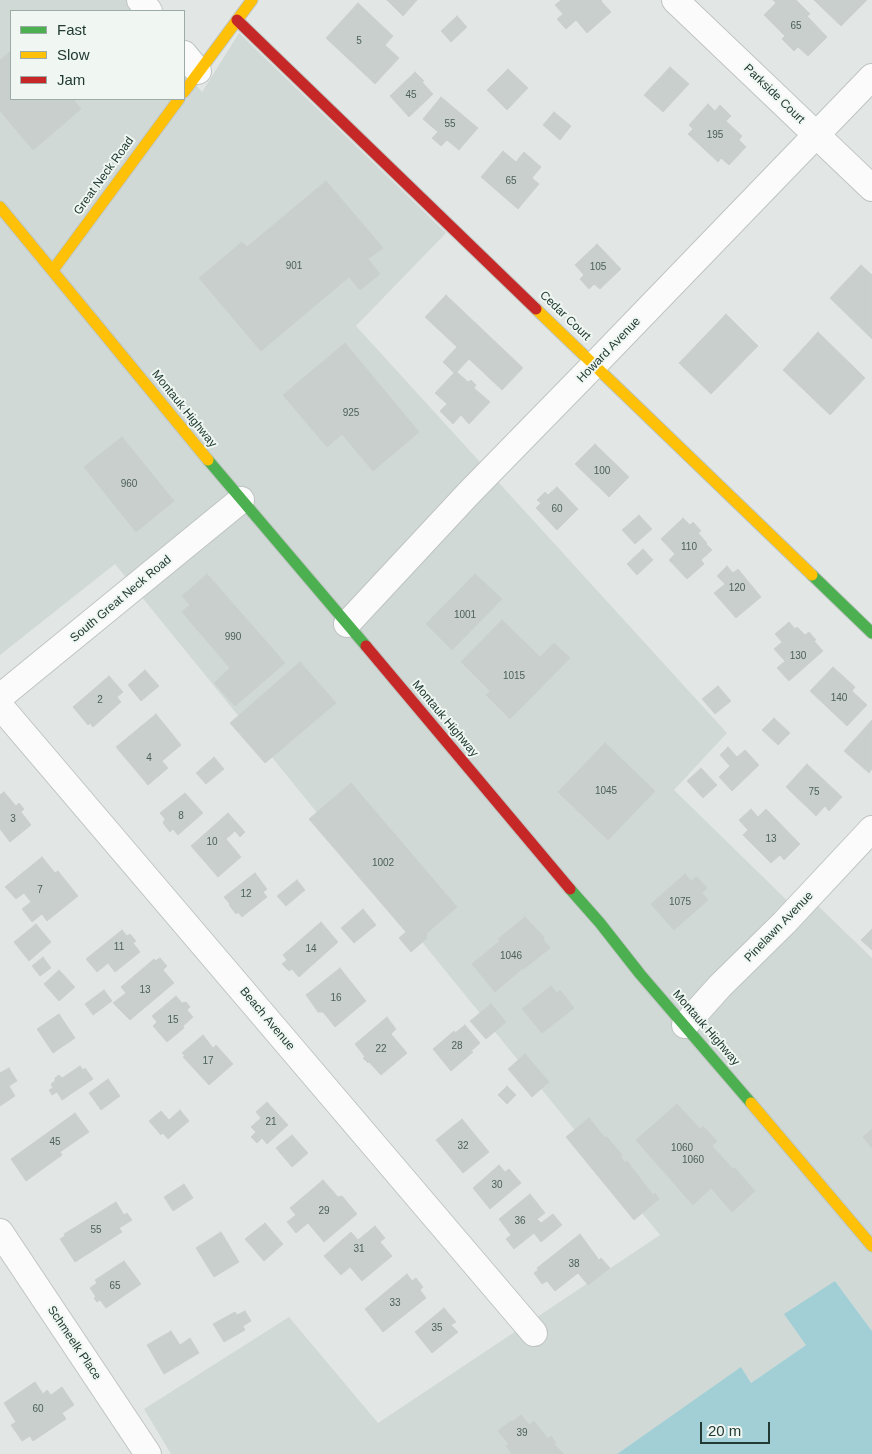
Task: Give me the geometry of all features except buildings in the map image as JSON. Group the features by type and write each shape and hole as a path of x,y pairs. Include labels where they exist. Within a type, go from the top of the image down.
{"main road":[{"path":"189,72 237,20 252,0"},
{"name":"Cedar Court","path":"237,20 872,633"},
{"name":"Great Neck Road","path":"53,270 177,100"},
{"name":"Montauk Highway","path":"0,207 241,500 872,1246"}],"street":[{"path":"140,0 149,10"},
{"name":"Parkside Court","path":"675,0 872,188"},
{"name":"Howard Avenue","path":"347,624 468,494 872,77"},
{"name":"South Great Neck Road","path":"0,698 241,500"},
{"name":"Beach Avenue","path":"0,706 534,1333"},
{"name":"Pinelawn Avenue","path":"685,1025 720,986 784,923 872,829"},
{"name":"Schmeelk Place","path":"0,1232 146,1452"}],"shaded area":[{"path":"0,0 127,0 135,10 10,10 10,100 185,100 185,71 202,92 239,33 446,233 356,326 727,733 674,790 800,913 813,901 872,958 872,1331 835,1281 806,1345 751,1383 741,1368 617,1454 171,1454 144,1409 289,1317 378,1423 660,1235 115,564 0,655"}],"water":[{"path":"835,1281 872,1331 872,1454 617,1454 741,1367 751,1383 806,1345 784,1314"}],"traffic: fast":[{"path":"208,460 366,646"},
{"path":"812,575 872,633"},
{"path":"570,889 751,1103"}],"traffic: slow":[{"path":"185,91 252,0"},
{"path":"53,270 178,100"},
{"path":"0,207 208,460"},
{"path":"536,309 812,575"},
{"path":"751,1103 872,1246"}],"traffic: jam":[{"path":"237,20 536,309"},
{"path":"366,646 570,889"}]}
